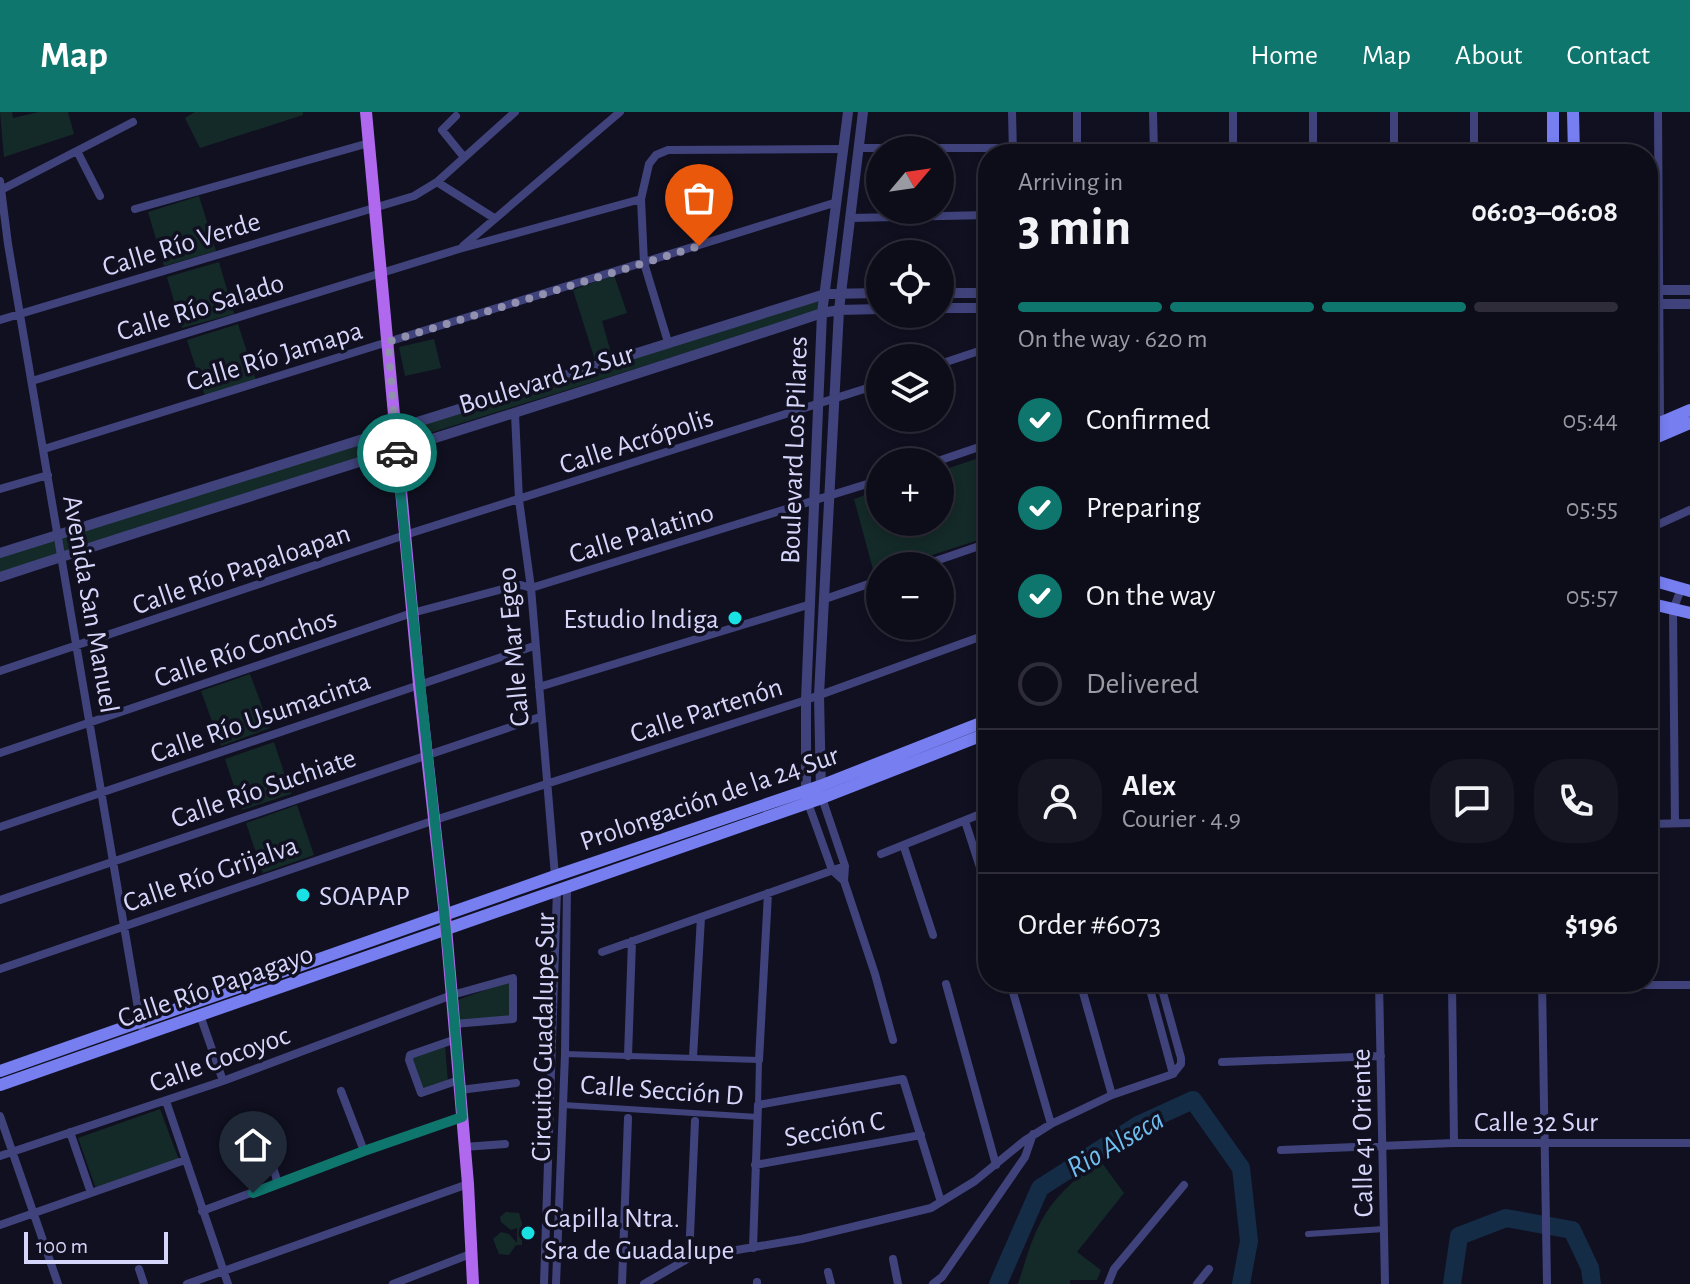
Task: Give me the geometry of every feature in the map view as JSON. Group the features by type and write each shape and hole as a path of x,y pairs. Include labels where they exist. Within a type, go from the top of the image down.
{"main road":[{"path":"366,112 419,685 445,916 468,1184 473,1284"},
{"path":"1553,112 1553,144"},
{"path":"1573,112 1574,144"},
{"path":"1658,424 1690,410"},
{"path":"1658,437 1690,423"},
{"path":"1658,582 1687,589"},
{"path":"1658,606 1690,613"},
{"name":"Prolongación de la 24 Sur","path":"821,792 978,724"},
{"name":"Prolongación de la 24 Sur","path":"445,916 555,876 806,797 978,737"},
{"name":"Prolongación de la 24 Sur","path":"446,930 806,797"},
{"name":"Calle Río Papagayo","path":"0,1085 142,1028 445,916"},
{"name":"Calle Río Papagayo","path":"0,1071 142,1028 200,1015 446,930"}],"street":[{"name":"Calle Río Verde","path":"0,320 420,193 437,182 515,112"},
{"path":"459,249 620,112"},
{"name":"Boulevard Los Pilares","path":"806,797 806,700 822,313 848,112"},
{"name":"Boulevard Los Pilares","path":"821,792 819,695 839,310 863,112"},
{"path":"1012,112 1012,144"},
{"path":"1077,112 1077,144"},
{"path":"1153,112 1154,144"},
{"path":"1233,112 1233,144"},
{"path":"1313,112 1313,144"},
{"path":"1394,112 1394,144"},
{"path":"1474,112 1474,144"},
{"path":"1657,144 1658,112"},
{"path":"456,116 442,130 463,156"},
{"path":"1,186 133,122"},
{"path":"135,209 369,143"},
{"path":"859,148 978,150"},
{"path":"668,342 644,263 641,199 649,164 656,155 668,150 844,149"},
{"path":"77,151 100,196"},
{"path":"437,182 494,218"},
{"name":"Avenida San Manuel","path":"1,186 4,245 21,314 142,1028"},
{"path":"459,249 641,199"},
{"name":"Calle Río Jamapa","path":"44,449 837,202"},
{"path":"851,218 978,215"},
{"name":"Calle Río Salado","path":"32,381 459,249"},
{"path":"1658,290 1690,290"},
{"name":"Boulevard 22 Sur","path":"0,553 825,294 866,293"},
{"path":"954,293 978,293"},
{"path":"1658,299 1658,345"},
{"path":"1660,304 1690,304"},
{"path":"954,308 978,308"},
{"name":"Boulevard 22 Sur","path":"0,577 822,313 866,309"},
{"path":"954,359 978,351"},
{"name":"Calle Acrópolis","path":"405,535 866,389"},
{"name":"Calle Mar Egeo","path":"515,414 519,500 531,588 555,876"},
{"path":"954,456 978,447"},
{"path":"0,489 48,475"},
{"name":"Calle Palatino","path":"412,613 510,587 521,585 531,588 866,485"},
{"path":"1658,524 1690,510"},
{"name":"Calle Río Papaloapan","path":"0,671 405,535"},
{"path":"954,555 978,546"},
{"path":"825,599 866,585"},
{"path":"1675,823 1673,610 1687,589"},
{"path":"539,687 811,604"},
{"name":"Calle Río Conchos","path":"0,753 412,613"},
{"name":"Calle Partenón","path":"435,820 806,700 978,638"},
{"name":"Calle Río Usumacinta","path":"0,827 534,646"},
{"name":"Calle Río Suchiate","path":"0,900 540,717"},
{"path":"821,792 845,866 844,881 893,1040"},
{"path":"806,797 832,870 844,881"},
{"path":"881,854 978,815"},
{"name":"Calle Río Grijalva","path":"0,969 435,820"},
{"path":"965,821 978,861"},
{"path":"1658,824 1690,823"},
{"path":"904,847 933,935"},
{"path":"602,952 845,866"},
{"name":"Circuito Guadalupe Sur","path":"556,1284 566,1022 562,888"},
{"name":"Circuito Guadalupe Sur","path":"544,1284 553,1022 562,888"},
{"path":"753,1248 768,893"},
{"path":"693,1057 701,917"},
{"path":"628,1056 632,941"},
{"name":"Calle Cocoyoc","path":"0,1156 223,1081 452,995 511,978 514,980 513,1019 454,1024"},
{"path":"946,984 996,1165"},
{"path":"1658,985 1690,985"},
{"path":"1013,992 1051,1124"},
{"path":"1083,992 1112,1095"},
{"path":"1151,992 1173,1074"},
{"path":"644,1284 689,1258 753,1248 920,1212 941,1202 1051,1124 1112,1095 1173,1074 1181,1064 1181,1058 1163,992"},
{"name":"Calle 41 Oriente","path":"1379,992 1385,1284"},
{"path":"1452,992 1454,1143"},
{"path":"1542,992 1547,1284"},
{"path":"200,1015 223,1081"},
{"path":"553,1022 566,1022"},
{"path":"456,1039 410,1055 421,1093 460,1085 516,1083"},
{"path":"565,1054 759,1060"},
{"path":"1222,1062 1381,1056"},
{"name":"Sección C","path":"755,1165 921,1135 903,1079 758,1105"},
{"path":"341,1091 364,1151"},
{"path":"166,1101 228,1284"},
{"name":"Calle Sección D","path":"563,1105 758,1117"},
{"path":"0,1116 58,1284"},
{"path":"202,1211 462,1117"},
{"name":"Calle Sección D","path":"622,1284 628,1118"},
{"name":"Calle Sección D","path":"689,1258 695,1121"},
{"path":"70,1132 91,1193"},
{"path":"933,1284 942,1277 1025,1157 1033,1134"},
{"path":"921,1135 941,1202"},
{"name":"Calle 32 Sur","path":"1281,1150 1454,1143 1690,1143"},
{"path":"464,1147 505,1144"},
{"path":"268,1150 278,1184"},
{"path":"0,1225 185,1160"},
{"path":"548,1174 560,1174"},
{"path":"187,1284 468,1184"},
{"path":"1108,1284 1114,1269 1184,1185"},
{"path":"1308,1234 1384,1229"},
{"path":"393,1284 473,1253"},
{"path":"893,1259 898,1284"},
{"path":"139,1269 144,1284"},
{"path":"1197,1284 1209,1269"},
{"path":"828,1272 831,1284"}],"green space":[{"path":"0,112 12,112 13,118 39,112 68,112 74,134 4,157"},
{"path":"195,112 303,112 303,115 200,148 185,118"},
{"path":"199,196 216,251 164,266 148,212"},
{"path":"219,262 234,314 182,328 167,277"},
{"path":"614,275 627,313 602,321 611,353 595,360 573,290"},
{"path":"821,298 817,312 401,442 402,431"},
{"path":"238,324 256,380 205,396 187,340"},
{"path":"434,339 441,368 405,376 399,347"},
{"path":"390,429 392,450 0,577 0,553"},
{"path":"978,458 978,540 941,552 868,552 854,499 866,495 866,536 954,536 954,466"},
{"path":"250,674 270,728 221,746 201,691"},
{"path":"274,742 291,794 242,810 225,759"},
{"path":"297,805 314,855 263,873 246,823"},
{"path":"512,980 511,1018 457,1022 455,1001"},
{"path":"445,1045 448,1083 422,1092 410,1058"},
{"path":"160,1109 179,1160 96,1189 78,1138"},
{"path":"1099,1159 1124,1193 1077,1252 1101,1270 1097,1280 1070,1280 1070,1284 1018,1284 1033,1239 1051,1205"},
{"path":"506,1212 519,1213 522,1223 522,1245 516,1245 509,1255 499,1254 493,1239 501,1232 509,1234 517,1243 517,1228 511,1230 501,1222 500,1217"}],"waterway":[{"name":"Rio Alseca","path":"998,1284 1040,1188 1138,1125 1193,1100 1241,1168 1249,1241 1241,1284"},
{"name":"Rio Alseca","path":"1452,1284 1459,1236 1506,1218 1572,1230 1590,1268 1592,1284"}],"way so far":[{"path":"397,453 388,342 699,246"}],"place":[{"name":"Estudio Indiga","path":"735,618"},
{"name":"SOAPAP","path":"303,895"},
{"name":"Capilla Ntra. Sra de Guadalupe","path":"528,1233"}],"route":[{"path":"253,1193 462,1117 445,916 397,453"}]}
